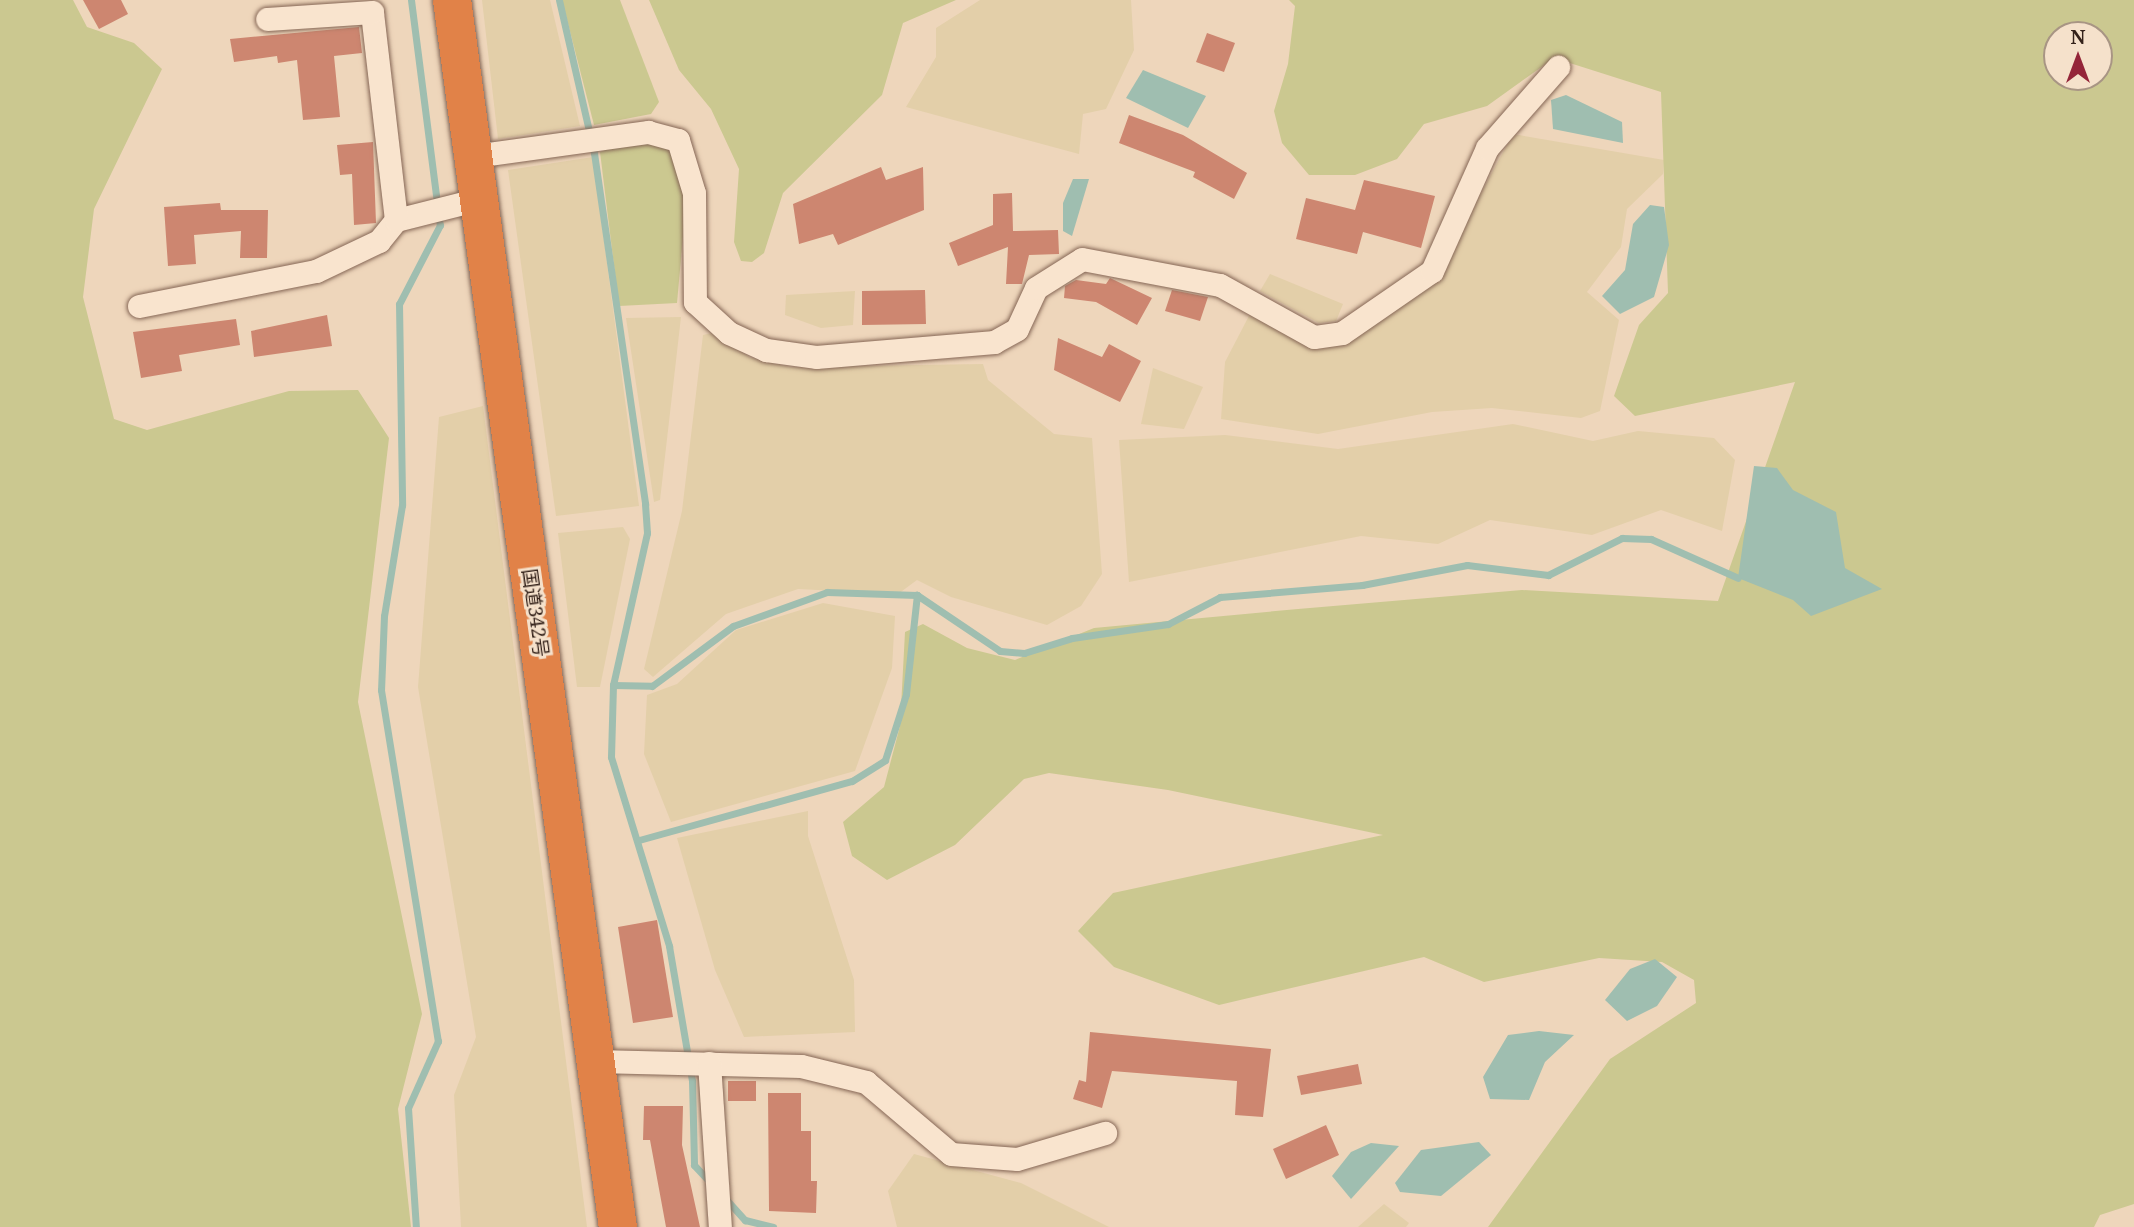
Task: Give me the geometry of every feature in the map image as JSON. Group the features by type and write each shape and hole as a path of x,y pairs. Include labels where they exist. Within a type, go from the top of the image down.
{"highway":[{"name":"国道342号","path":"452,0 618,1227"}],"street":[{"path":"267,19 372,12 396,220"},
{"path":"474,156 649,132 678,140 694,193 695,302 729,332 766,350 817,357 994,342 1017,329 1036,288 1082,259 1220,285 1314,337 1342,332 1432,271 1487,148 1558,67"},
{"path":"139,306 316,271 379,241 396,220 479,199"},
{"path":"596,1061 802,1066 866,1082 951,1154 1017,1159 1105,1133"},
{"path":"709,1063 720,1227"}],"shaded area":[{"path":"0,0 73,0 87,27 134,43 162,69 94,209 83,297 114,419 147,430 289,391 358,390 389,438 358,702 422,1014 398,1109 411,1227 0,1227"},
{"path":"482,0 550,0 580,126 498,139"},
{"path":"562,0 620,0 659,102 651,114 594,125"},
{"path":"649,0 956,0 903,23 882,95 783,193 764,253 752,262 741,261 734,242 739,169 711,109 679,70"},
{"path":"980,0 1131,0 1134,50 1106,109 1083,114 1079,154 906,107 936,57 936,28"},
{"path":"1289,0 2134,0 2134,1204 2100,1215 2094,1227 1488,1227 1610,1059 1696,1003 1694,980 1662,962 1599,958 1484,982 1424,957 1219,1005 1114,967 1078,931 1113,893 1383,835 1168,790 1049,773 1024,779 955,845 887,880 852,856 843,822 884,787 900,726 905,632 923,624 967,648 1015,660 1094,628 1522,590 1718,601 1795,382 1635,416 1614,396 1639,325 1668,293 1661,92 1554,58 1487,106 1424,124 1397,159 1355,175 1309,175 1282,143 1274,111 1288,64 1295,6"},
{"path":"1143,70 1206,96 1188,128 1126,98"},
{"path":"1566,95 1622,122 1623,143 1553,129 1551,100"},
{"path":"1513,134 1664,160 1663,174 1627,209 1621,247 1587,292 1619,320 1600,411 1581,418 1492,408 1432,412 1318,434 1221,419 1225,362 1251,312 1311,344 1340,345 1389,315 1431,285"},
{"path":"629,140 671,148 687,192 677,303 619,306 600,152"},
{"path":"593,157 639,506 556,516 508,170"},
{"path":"1073,179 1089,179 1072,236 1063,231 1063,203"},
{"path":"1650,205 1664,207 1669,245 1654,297 1620,314 1602,296 1625,270 1633,224"},
{"path":"1270,274 1343,304 1336,321 1319,323 1260,291"},
{"path":"855,291 853,325 821,328 785,315 786,295"},
{"path":"681,317 660,500 654,502 626,318"},
{"path":"717,332 749,357 790,367 983,364 988,380 1054,434 1092,438 1102,574 1081,606 1047,625 951,597 917,580 898,594 798,589 726,614 653,677 644,669 682,511 703,335"},
{"path":"1153,368 1203,387 1184,429 1141,424"},
{"path":"483,406 587,1227 461,1227 454,1095 476,1037 418,687 439,417"},
{"path":"1513,424 1593,441 1638,431 1714,438 1735,460 1722,531 1661,510 1592,535 1490,520 1438,544 1361,536 1129,582 1119,440 1225,435 1338,449"},
{"path":"1754,466 1777,468 1793,490 1836,512 1845,568 1882,589 1811,616 1793,600 1738,578"},
{"path":"623,527 630,539 600,687 577,687 558,533"},
{"path":"823,603 895,616 892,668 855,771 671,822 644,754 647,695 677,684 736,630"},
{"path":"808,811 808,836 854,980 855,1032 744,1037 715,970 677,838"},
{"path":"1655,959 1677,977 1657,1006 1627,1021 1605,1000 1630,969"},
{"path":"1539,1031 1574,1035 1545,1062 1529,1100 1490,1099 1483,1077 1508,1035"},
{"path":"1479,1142 1491,1155 1441,1196 1400,1192 1395,1183 1421,1150"},
{"path":"1371,1143 1399,1146 1351,1199 1332,1176 1351,1152"},
{"path":"914,1154 1021,1183 1109,1227 897,1227 888,1191"},
{"path":"1384,1204 1409,1223 1406,1227 1358,1227"}],"building":[{"path":"83,0 121,0 128,14 99,29"},
{"path":"359,27 362,53 334,56 340,117 303,120 297,60 278,63 277,56 234,62 230,39"},
{"path":"1207,33 1235,43 1224,72 1196,62"},
{"path":"1129,115 1183,135 1247,173 1234,199 1193,177 1195,172 1119,143"},
{"path":"373,142 376,223 354,225 352,174 340,175 337,145"},
{"path":"881,167 886,180 923,167 924,210 838,245 833,234 799,244 793,204"},
{"path":"1364,180 1435,196 1421,248 1363,232 1357,254 1296,239 1306,198 1355,210"},
{"path":"1012,193 1013,231 1058,230 1059,254 1029,255 1022,284 1006,284 1008,247 958,266 949,243 993,225 993,194"},
{"path":"220,203 221,210 268,210 267,258 240,258 241,231 194,235 196,264 168,266 164,207"},
{"path":"1110,278 1152,298 1137,325 1096,302 1064,298 1065,286 1076,280 1106,284"},
{"path":"925,290 926,324 862,325 862,291"},
{"path":"1172,290 1208,297 1200,321 1165,311"},
{"path":"327,315 332,346 254,357 251,331"},
{"path":"236,319 240,345 179,355 182,371 141,378 133,332"},
{"path":"1058,338 1102,357 1109,344 1141,361 1120,402 1054,370"},
{"path":"657,920 673,1017 633,1023 618,927"},
{"path":"1090,1032 1271,1049 1263,1117 1235,1115 1237,1081 1112,1071 1102,1108 1073,1099 1079,1080 1086,1082"},
{"path":"1358,1064 1362,1084 1301,1095 1297,1076"},
{"path":"728,1081 756,1081 756,1101 728,1101"},
{"path":"768,1093 801,1093 801,1131 811,1131 811,1181 817,1181 816,1213 769,1211"},
{"path":"644,1106 683,1106 682,1145 700,1227 666,1227 650,1140 643,1140"},
{"path":"1326,1125 1339,1155 1286,1179 1273,1149"}],"waterway":[{"path":"411,0 440,225 399,304 402,505 384,616 381,690 438,1041 408,1108 416,1227"},
{"path":"559,0 594,153 647,533 613,685 611,757 669,946 692,1081 694,1165 710,1182"},
{"path":"613,685 652,686 733,626 827,592 917,595 1000,651 1024,653 1072,638 1168,624 1220,597 1362,585 1467,565 1548,575 1622,538 1651,539 1738,578"},
{"path":"639,840 852,781 885,760 906,694 917,595"},
{"path":"725,1198 745,1220 773,1227"}]}
